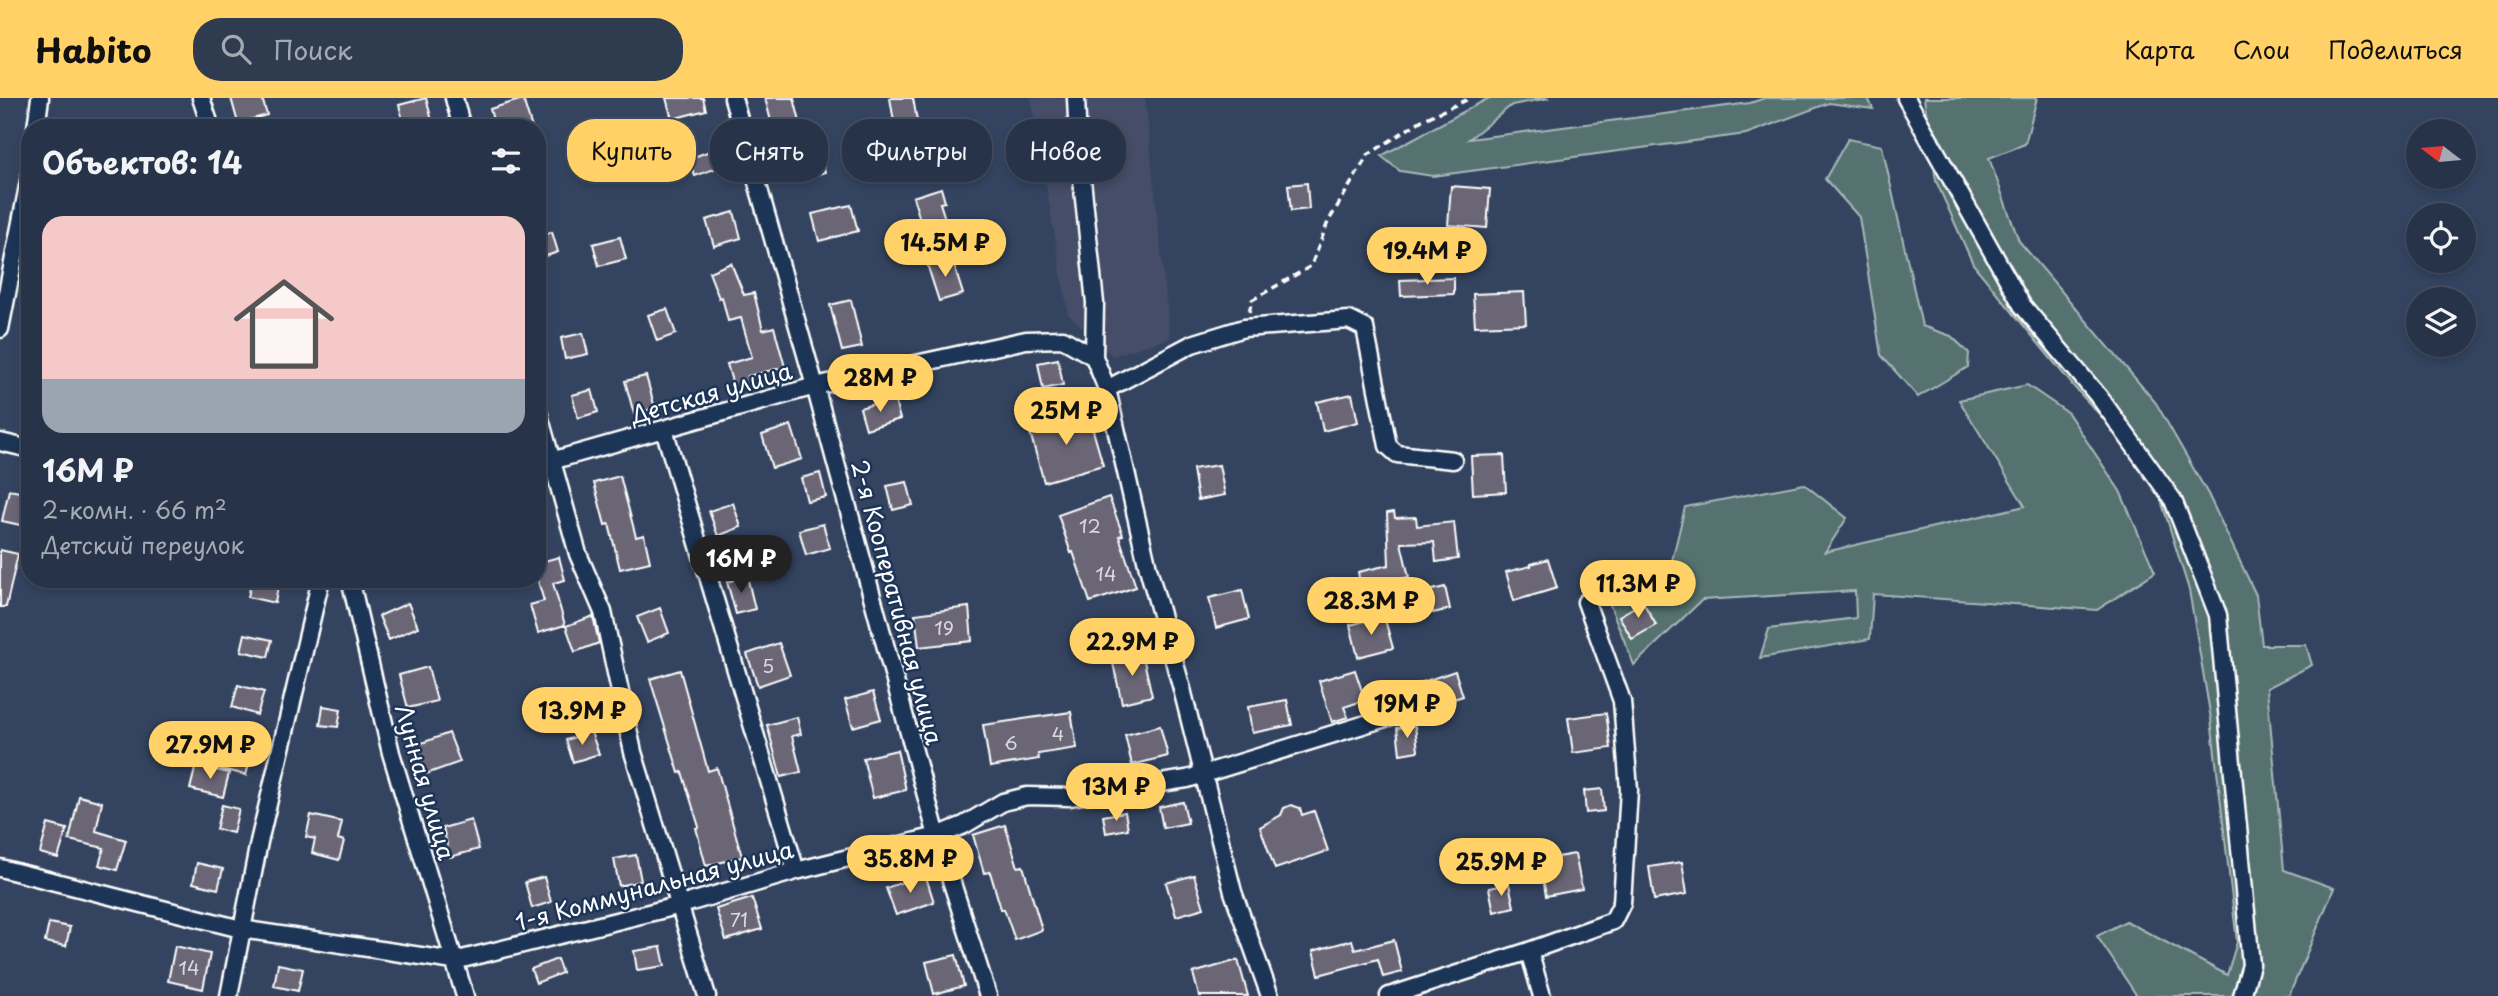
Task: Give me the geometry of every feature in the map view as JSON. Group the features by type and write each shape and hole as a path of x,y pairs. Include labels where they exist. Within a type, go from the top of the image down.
{"street":[{"path":"37,119 40,98"},
{"path":"201,98 208,119"},
{"path":"454,98 460,119"},
{"name":"2-я Кооперативная улица","path":"733,98 816,386 937,836 988,996"},
{"path":"1076,98 1095,303 1094,357 1107,389 1141,542 1182,688 1233,892 1270,996"},
{"path":"1906,98 2022,305 2100,398 2173,500 2218,615 2251,965 2242,996"},
{"path":"0,329 21,222"},
{"path":"1107,389 1192,344 1244,328 1349,320 1365,328 1388,446 1397,454 1453,460"},
{"name":"Детская улица","path":"546,463 816,386 1026,340 1063,339 1094,357"},
{"path":"664,429 796,871"},
{"path":"0,442 21,447"},
{"path":"546,466 578,554 603,612 633,752 707,996"},
{"path":"229,996 241,929 319,588"},
{"name":"Лунная улица","path":"352,588 391,753 465,996"},
{"path":"1389,996 1613,921 1622,903 1629,790 1622,701 1586,602"},
{"name":"1-я Коммунальная улица","path":"0,868 241,929 454,961 681,905 796,871 937,836 964,825 1003,802 1027,796 1069,797 1188,779 1392,716"},
{"path":"1529,951 1542,996"}],"path":[{"path":"1244,328 1252,300 1311,266 1328,222 1368,155 1422,120 1471,98"}],"shaded area":[{"path":"1031,98 1145,98 1170,338 1112,356 1068,314 1045,182 1126,182 1126,119 1035,119"}],"green space":[{"path":"1489,98 1549,98 1512,105 1469,139 1750,103 1765,98 1868,98 1873,109 1829,103 1746,134 1433,176 1400,171 1381,156"},
{"path":"1924,98 2037,98 2025,144 1989,158 2019,241 2156,403 2208,494 2256,595 2262,645 2306,645 2312,665 2267,688 2284,870 2334,888 2289,996 2137,996 2097,936 2126,921 2227,975 2237,942 2211,719 2189,590 2152,471 2075,388 1973,264 1936,181"},
{"path":"1848,139 1882,146 1922,326 1951,336 1969,353 1968,367 1918,397 1881,355 1859,217 1825,179"},
{"path":"2027,385 2068,413 2120,491 2155,572 2097,610 1873,594 1870,639 1760,658 1769,629 1856,618 1855,591 1702,600 1634,665 1610,605 1672,561 1685,507 1804,484 1847,518 1825,552 2025,506 1959,400"}],"building":[{"path":"231,98 262,98 267,115 237,119"},
{"path":"426,98 432,119 403,119 399,105"},
{"path":"666,98 703,98 706,110 672,119"},
{"path":"765,98 794,98 799,119 770,119"},
{"path":"890,98 913,98 917,119 894,119"},
{"path":"523,99 529,119 493,119 490,109"},
{"path":"710,151 710,170 696,176 696,156"},
{"path":"1307,183 1309,209 1291,211 1288,185"},
{"path":"1451,186 1490,189 1487,228 1448,225"},
{"path":"941,188 945,202 940,203 947,225 924,232 913,197"},
{"path":"851,205 858,231 819,241 812,214"},
{"path":"734,212 741,238 714,246 706,220"},
{"path":"552,232 558,252 546,256 546,234"},
{"path":"620,237 626,259 599,266 593,244"},
{"path":"951,256 963,294 939,301 927,264"},
{"path":"731,263 744,295 754,293 763,330 774,327 785,367 748,376 750,384 734,389 727,364 752,357 741,318 728,321 722,297 719,298 709,272"},
{"path":"1454,278 1454,294 1401,296 1400,280"},
{"path":"1524,292 1526,324 1475,326 1473,294"},
{"path":"851,300 862,347 842,351 830,305"},
{"path":"667,309 676,334 657,341 648,315"},
{"path":"583,333 588,354 565,359 561,338"},
{"path":"1058,359 1063,385 1043,389 1038,363"},
{"path":"646,376 655,408 634,414 625,381"},
{"path":"592,390 598,412 578,418 572,395"},
{"path":"1352,394 1358,422 1323,431 1317,402"},
{"path":"894,398 900,419 866,429 860,408"},
{"path":"1088,413 1103,465 1044,482 1029,429"},
{"path":"791,425 802,459 772,468 762,435"},
{"path":"1504,455 1506,492 1473,494 1471,456"},
{"path":"1219,465 1225,495 1198,500 1193,469"},
{"path":"820,473 826,497 807,501 801,478"},
{"path":"620,476 636,537 644,535 650,562 620,569 609,524 605,525 594,483"},
{"path":"907,482 913,505 893,510 887,486"},
{"path":"9,490 21,492 21,525 2,521"},
{"path":"1109,497 1123,535 1119,536 1136,587 1090,602 1058,515"},
{"path":"733,503 741,527 718,536 709,511"},
{"path":"1394,512 1395,518 1416,517 1417,526 1454,522 1458,559 1436,562 1434,542 1401,543 1409,577 1361,587 1358,572 1389,565 1387,513"},
{"path":"823,524 830,548 806,555 799,530"},
{"path":"0,550 18,554 6,607 0,607"},
{"path":"559,557 565,580 553,583 565,625 538,633 530,605 544,601 540,588 546,588 546,561"},
{"path":"1548,559 1557,588 1514,601 1506,572"},
{"path":"747,576 755,609 736,614 727,582"},
{"path":"1445,587 1450,609 1433,613 1428,591"},
{"path":"250,588 278,588 275,603 248,597"},
{"path":"1242,590 1249,619 1216,628 1209,598"},
{"path":"1643,602 1656,625 1632,639 1619,616"},
{"path":"408,603 418,627 389,640 379,616"},
{"path":"969,607 972,641 919,647 915,614"},
{"path":"660,608 669,633 647,642 637,617"},
{"path":"593,616 599,643 575,652 566,626"},
{"path":"1384,616 1393,648 1358,657 1350,625"},
{"path":"245,634 272,640 268,657 241,651"},
{"path":"779,643 790,675 758,686 747,654"},
{"path":"1142,652 1152,696 1122,703 1112,659"},
{"path":"428,667 437,701 408,708 399,675"},
{"path":"680,670 708,771 717,768 742,857 706,866 696,828 699,827 650,679"},
{"path":"1355,670 1365,700 1344,707 1348,717 1332,722 1319,681"},
{"path":"1455,671 1463,696 1416,711 1408,687"},
{"path":"238,685 264,692 257,715 232,707"},
{"path":"873,692 881,719 853,727 845,700"},
{"path":"1287,700 1292,725 1252,733 1248,707"},
{"path":"323,706 341,709 338,727 320,725"},
{"path":"1071,712 1077,748 1038,754 1039,759 990,767 983,725"},
{"path":"1606,713 1611,748 1573,753 1568,718"},
{"path":"797,717 801,734 792,736 801,772 781,777 767,725"},
{"path":"1160,726 1168,756 1132,765 1125,735"},
{"path":"1415,726 1418,751 1400,754 1397,728"},
{"path":"591,732 599,754 573,762 566,740"},
{"path":"449,733 460,762 426,774 416,745"},
{"path":"233,736 255,742 246,775 218,768 224,748 230,750"},
{"path":"897,750 906,790 873,798 863,758"},
{"path":"196,765 229,773 223,797 190,789"},
{"path":"1602,789 1604,811 1586,813 1584,791"},
{"path":"79,796 102,802 96,831 126,840 117,870 99,865 104,848 69,840"},
{"path":"1183,802 1188,823 1163,828 1159,807"},
{"path":"222,805 239,809 233,833 216,829"},
{"path":"1291,805 1300,808 1302,815 1314,811 1328,851 1275,869 1260,827 1281,815 1284,808"},
{"path":"1125,812 1128,829 1106,833 1103,816"},
{"path":"311,815 342,822 338,839 344,841 339,860 312,853 315,839 306,837"},
{"path":"471,820 479,849 450,857 443,828"},
{"path":"48,824 67,829 58,858 40,853"},
{"path":"1005,825 1018,867 1023,866 1042,930 1015,940 1004,909 1001,909 990,872 984,873 973,835"},
{"path":"1575,854 1582,889 1546,896 1540,860"},
{"path":"636,855 641,881 619,886 614,859"},
{"path":"1682,862 1687,894 1654,900 1649,867"},
{"path":"197,863 223,869 218,889 193,883"},
{"path":"925,874 934,902 896,915 886,888"},
{"path":"1194,875 1204,908 1176,916 1166,883"},
{"path":"544,877 551,902 532,908 525,882"},
{"path":"1509,884 1514,907 1494,912 1489,888"},
{"path":"752,898 762,929 726,940 716,909"},
{"path":"49,923 70,927 66,946 45,942"},
{"path":"1352,940 1355,950 1394,940 1402,972 1383,977 1378,959 1319,975 1313,951"},
{"path":"175,946 210,954 203,989 168,981"},
{"path":"661,947 665,966 637,970 634,951"},
{"path":"956,955 964,986 934,994 926,962"},
{"path":"557,959 562,973 536,983 531,969"},
{"path":"1238,960 1248,996 1199,996 1193,973"},
{"path":"278,964 303,969 298,991 274,986"}]}
